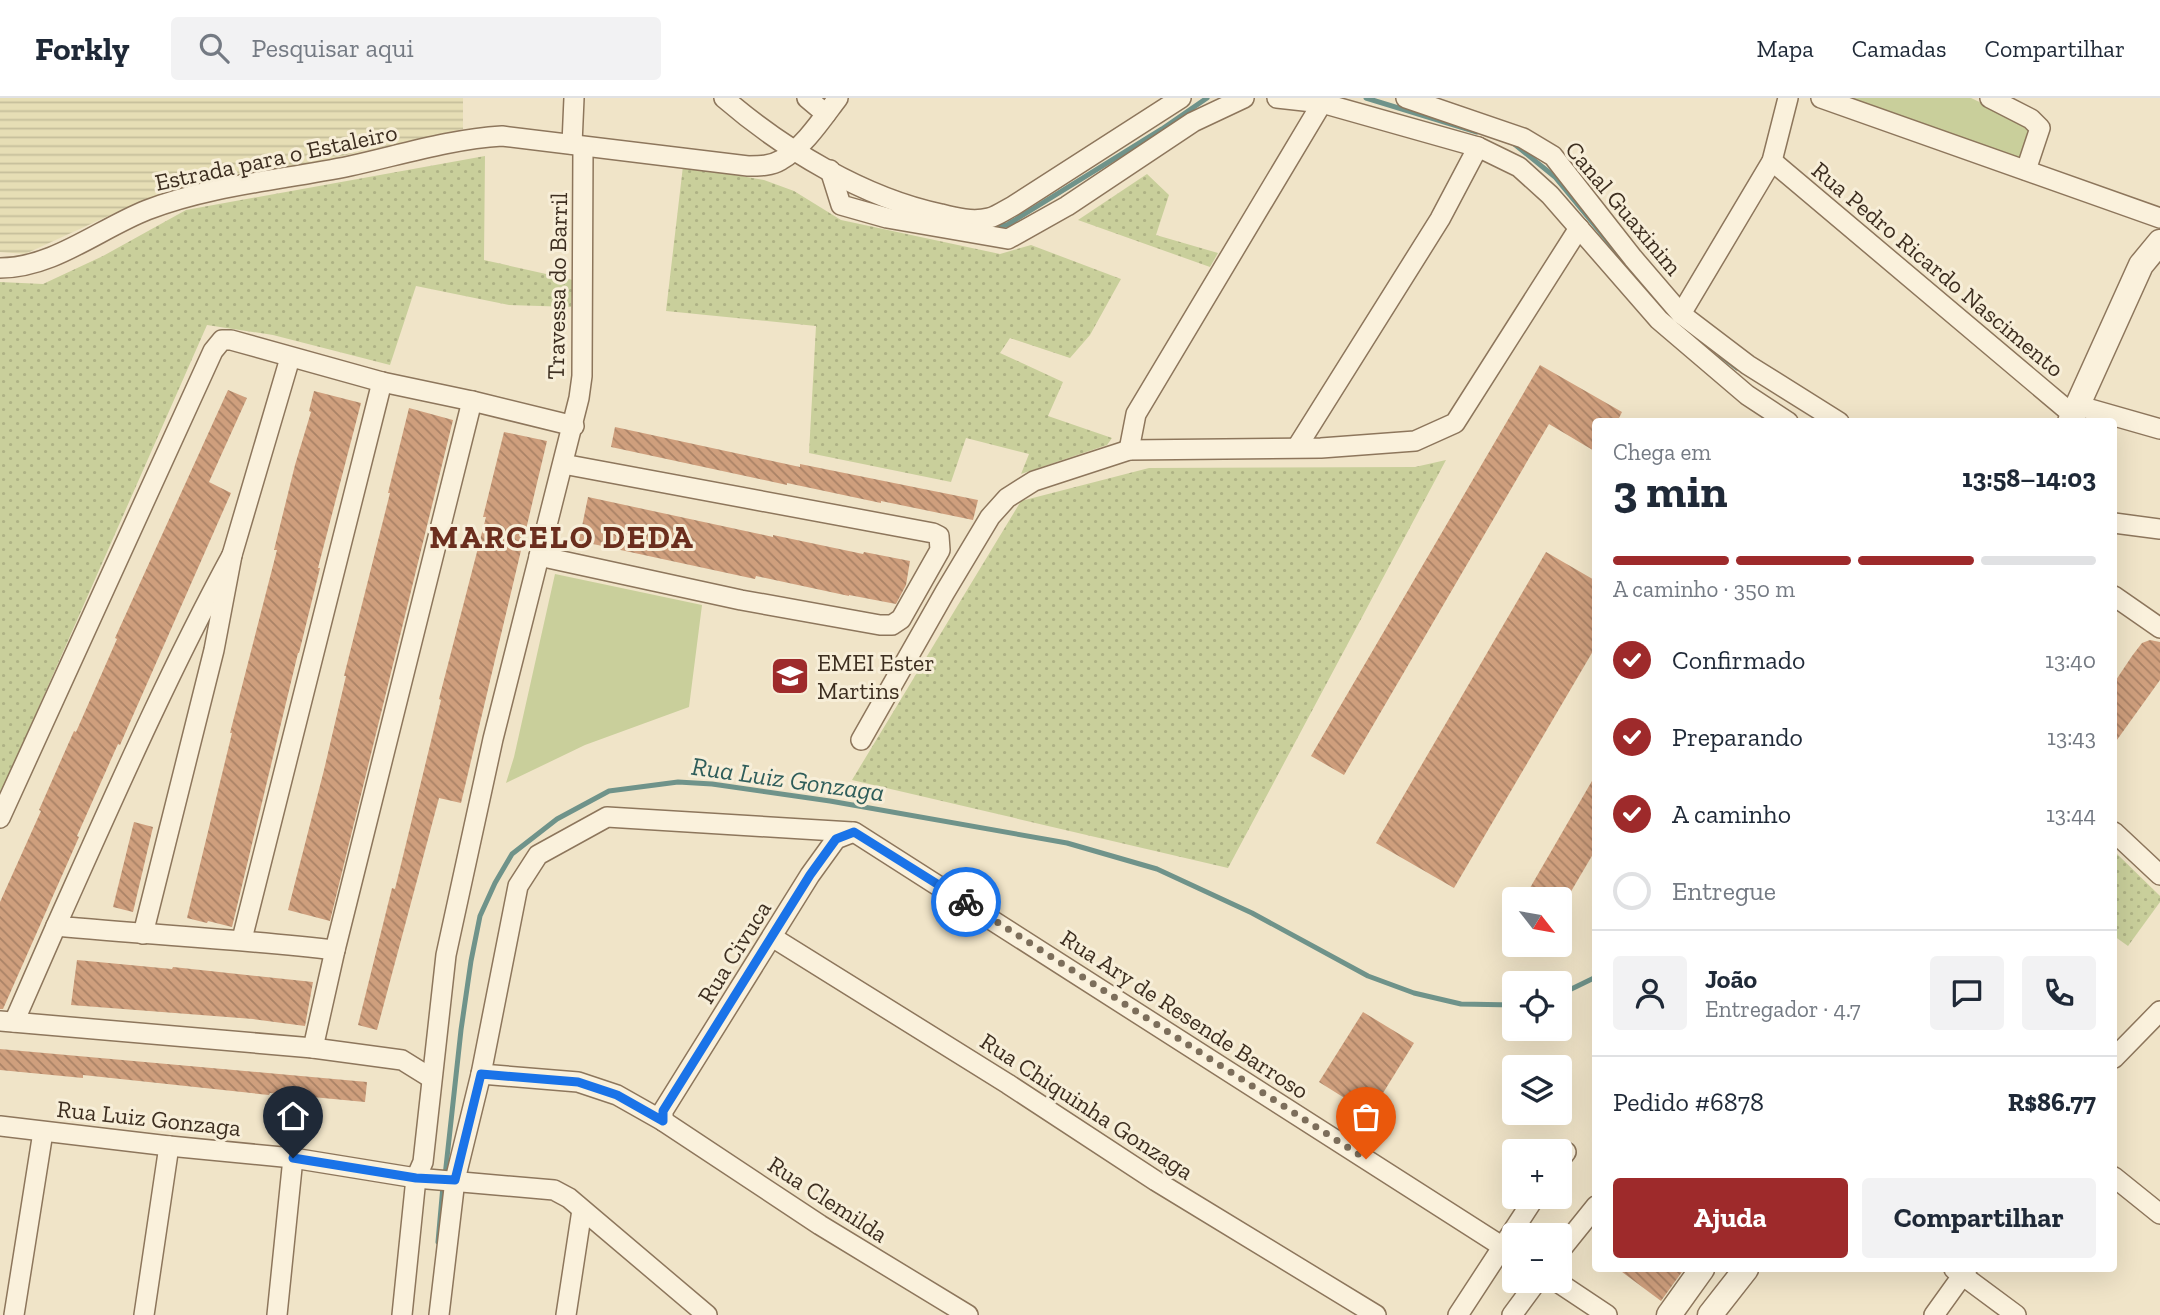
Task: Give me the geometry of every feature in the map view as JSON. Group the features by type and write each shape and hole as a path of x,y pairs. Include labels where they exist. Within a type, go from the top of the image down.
{"street":[{"name":"Travessa do Barril","path":"402,1315 424,1162 446,955 493,739 574,426 582,376 578,145 574,98"},
{"path":"724,98 795,150 870,192 914,209 965,219 989,218 1024,199 1175,99"},
{"path":"807,98 826,114"},
{"path":"795,150 838,98"},
{"path":"830,170 841,205 887,218 1008,239 1067,206 1193,122 1244,98"},
{"path":"1277,98 1322,103 1478,147 1519,167 1550,195 1659,320 1747,395 1782,418"},
{"name":"Canal Guaxinim","path":"1406,98 1523,138 1553,156 1681,314 1821,416"},
{"path":"1681,314 1772,162 1788,98"},
{"path":"1821,98 2160,218"},
{"path":"1990,98 2031,119 2039,128 2026,170"},
{"path":"1129,450 1136,415 1322,103"},
{"name":"Estrada para o Estaleiro","path":"0,268 20,268 50,258 148,210 203,194 475,138 502,136 748,166 767,165 795,150"},
{"path":"1297,447 1440,219 1478,147"},
{"name":"Rua Pedro Ricardo Nascimento","path":"1772,162 2072,414 2095,418"},
{"path":"861,740 990,517 1007,498 1034,481 1129,450 1321,448 1415,441 1455,423 1579,228"},
{"path":"2072,414 2141,265 2160,242"},
{"path":"0,818 217,344 222,340 231,340 382,382 574,426"},
{"path":"143,934 214,649 232,555 290,358"},
{"path":"242,939 382,382"},
{"path":"313,1048 472,401"},
{"name":"Rua Pedro Ricardo Nascimento","path":"2117,422 2160,429"},
{"path":"563,464 920,530 975,543"},
{"path":"2117,523 2160,529"},
{"path":"892,625 901,619 940,550 939,536"},
{"path":"232,555 166,683 56,926 7,1021 313,1048 401,1060 431,1078"},
{"path":"539,556 741,600 892,625 920,636"},
{"path":"2117,598 2160,628"},
{"path":"439,1315 452,1180 481,1074 518,886 538,855 607,817 860,835"},
{"name":"Rua Civuca","path":"663,1121 663,1111 810,875 836,839 860,835"},
{"name":"Rua Ary de Resende Barroso","path":"860,835 1502,1246"},
{"path":"2117,835 2160,875"},
{"path":"56,926 242,939 335,950"},
{"name":"Rua Chiquinha Gonzaga","path":"772,937 1008,1084 1156,1181 1377,1315"},
{"path":"2117,1055 2160,1012"},
{"name":"Rua Clemilda","path":"481,1074 578,1082 617,1095 663,1121 820,1226 968,1315"},
{"name":"Rua Luiz Gonzaga","path":"0,1126 293,1158 421,1178 554,1190 569,1198 707,1315"},
{"path":"14,1315 43,1132"},
{"path":"144,1315 169,1146"},
{"path":"277,1315 293,1158"},
{"path":"2117,1179 2160,1214"},
{"path":"566,1315 582,1210"},
{"path":"1572,1236 1592,1211"},
{"path":"1458,1315 1502,1258"},
{"path":"1668,1315 1700,1272"},
{"path":"1710,1315 1744,1272"},
{"path":"1934,1315 1960,1272"},
{"path":"1962,1272 2016,1315"},
{"path":"1572,1292 1607,1315"},
{"path":"1512,1315 1528,1293"}],"shaded area":[{"path":"0,98 463,98 463,129 141,201 25,254 0,252"}],"green space":[{"path":"1839,98 1971,98 2032,127 2023,163"},
{"path":"485,156 484,260 573,280 571,307 509,305 416,286 390,365 273,335 207,325 0,795 0,282 43,284 103,256 186,210"},
{"path":"683,166 764,180 794,191 841,220 1000,254 1031,245 1121,279 1090,335 1070,358 1010,338 1000,353 1063,382 1048,416 1112,438 1107,445 1021,474 1029,454 966,438 951,482 809,453 816,326 666,311"},
{"path":"1147,174 1169,195 1156,235 1218,253 1210,267 1078,220"},
{"path":"1446,460 1228,868 852,780 1021,501 1149,468 1415,467"},
{"path":"555,574 702,605 689,707 585,745 506,783 514,757"},
{"path":"2117,854 2160,896 2160,902 2128,946 2117,938"}],"building":[{"path":"1540,365 1622,412 1619,418 1592,418 1592,450 1549,424 1344,775 1311,756"},
{"path":"228,390 247,398 209,482 231,493 77,836 79,837 3,1009 0,1009 0,902 117,639 115,638"},
{"path":"314,391 361,403 318,568 232,927 208,921 207,923 187,918"},
{"path":"409,408 453,420 330,921 288,910 324,770"},
{"path":"615,427 800,467 800,464 978,500 973,520 787,485 611,447"},
{"path":"504,432 547,441 461,803 439,798 377,1030 358,1025 392,888 395,889 441,700 439,699 486,517 483,517"},
{"path":"588,497 773,537 910,561 906,585 896,604 756,576 755,579 579,541"},
{"path":"1546,552 1592,579 1592,653 1454,888 1376,843"},
{"path":"2150,640 2160,642 2160,680 2117,740 2117,678 2142,643"},
{"path":"1592,781 1592,856 1572,890 1572,887 1531,887"},
{"path":"134,822 153,827 133,912 113,907"},
{"path":"77,960 313,982 305,1026 253,1019 71,1005"},
{"path":"1363,1012 1414,1043 1370,1114 1319,1082"},
{"path":"0,1049 367,1082 365,1102 269,1095 83,1075 83,1078 0,1070"},
{"path":"1622,1272 1682,1272 1661,1301"}],"waterway":[{"path":"990,227 1007,225 1207,98"},
{"path":"1366,98 1477,132"},
{"path":"1513,143 1555,177 1639,279"},
{"path":"1720,355 1737,368"},
{"name":"Rua Luiz Gonzaga","path":"445,1176 461,1030 480,916 512,854 557,819 609,791 678,782 712,784 830,801 1067,843 1157,869 1252,913 1368,976 1414,993 1461,1004 1502,1005"},
{"name":"Rua Luiz Gonzaga","path":"1572,989 1592,979"},
{"name":"Rua Luiz Gonzaga","path":"438,1242 443,1186"}],"way so far":[{"path":"966,902 1366,1159"}],"place":[{"name":"EMEI Ester Martins","path":"790,676"}],"district":[{"name":"MARCELO DEDA","path":"562,537"}],"route":[{"path":"293,1158 416,1178 455,1180 481,1074 578,1082 617,1095 663,1121 663,1111 810,875 836,839 854,832 966,902"}]}
